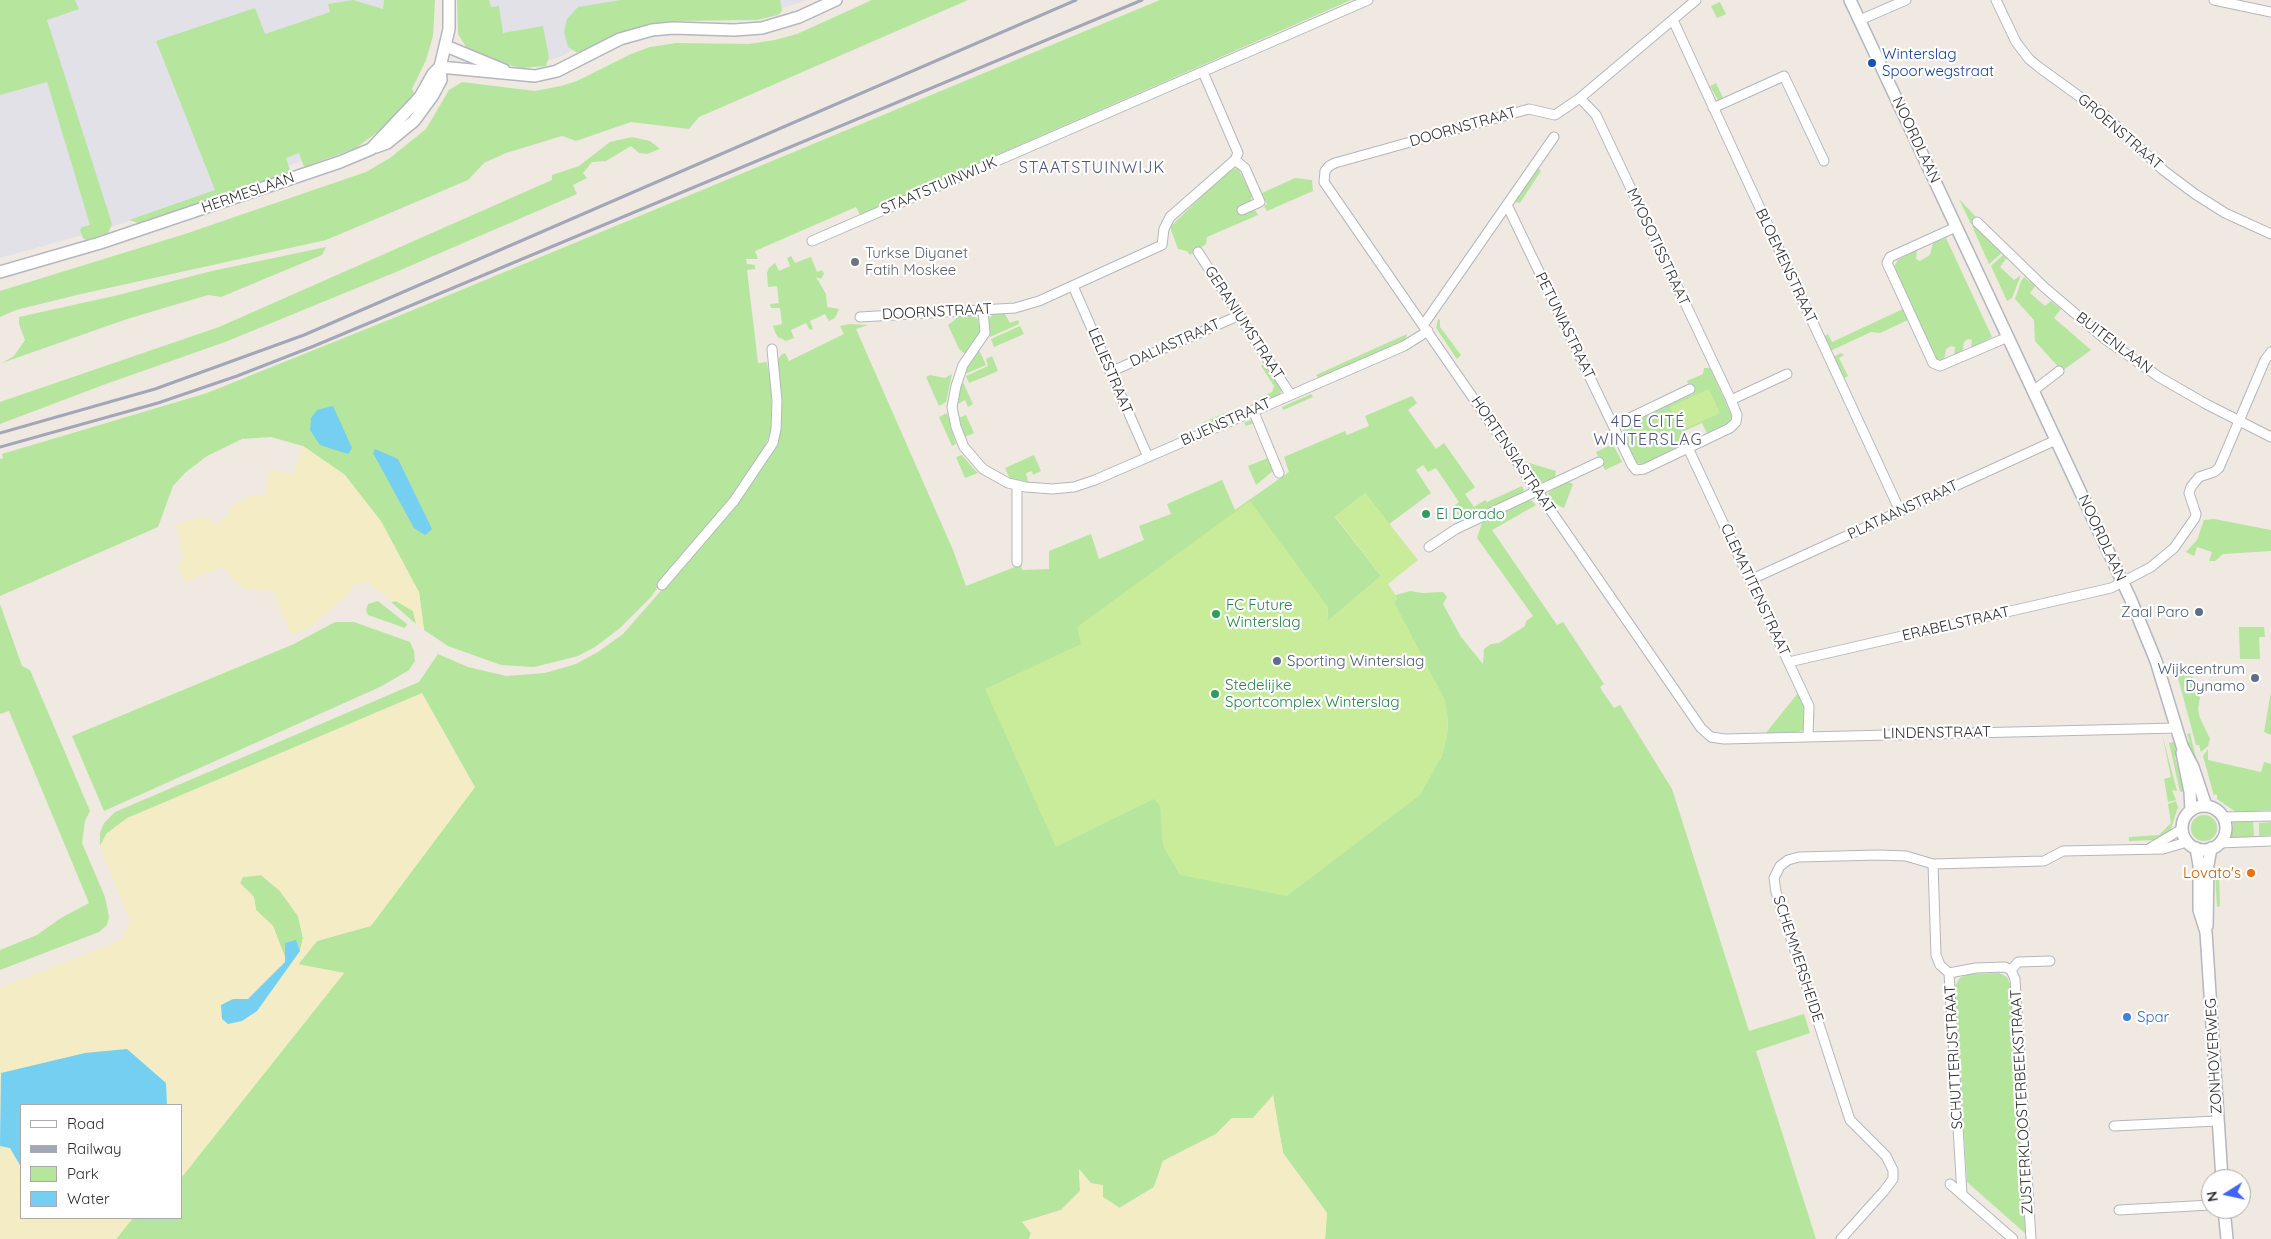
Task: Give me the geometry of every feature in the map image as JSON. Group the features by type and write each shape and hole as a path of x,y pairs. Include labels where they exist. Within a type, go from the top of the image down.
{"street":[{"path":"449,0 449,29 440,67 535,76 557,71 620,39 652,30 674,28 734,30 762,28 799,17 836,0"},
{"name":"STAATSTUINWIJK","path":"812,241 1368,0"},
{"name":"DOORNSTRAAT","path":"1324,182 1325,171 1335,163 1529,109 1555,115 1580,98 1696,0"},
{"name":"NOORDLAAN","path":"1850,0 2123,582 2156,661 2182,746 2193,766 2206,806"},
{"path":"1860,20 1906,0"},
{"name":"GROENSTRAAT","path":"1996,0 2016,42 2029,59 2105,115 2157,165 2195,194 2226,213 2271,234"},
{"path":"2214,0 2271,12"},
{"name":"BLOEMENSTRAAT","path":"1673,20 1900,511"},
{"path":"446,46 515,75"},
{"name":"HERMESLAAN","path":"0,272 107,240 340,162 387,143 414,121 433,95 441,80 440,67"},
{"path":"1203,72 1238,153 1235,160 1245,168 1260,202 1242,210"},
{"path":"1713,108 1784,76 1824,161"},
{"name":"MYOSOTISSTRAAT","path":"1580,98 1596,115 1737,415 1736,422 1730,428 1688,448"},
{"name":"BIJENSTRAAT","path":"983,310 985,333 963,365 952,407 956,427 964,448 983,469 1003,481 1017,485 1052,488 1074,487 1095,480 1404,346 1426,327 1554,137"},
{"name":"DOORNSTRAAT","path":"860,317 1015,308 1039,301 1162,245 1164,229 1170,217 1235,160"},
{"name":"HORTENSIASTRAAT","path":"1324,182 1426,327 1701,728"},
{"name":"PETUNIASTRAAT","path":"1507,205 1622,446 1636,470 1644,469 1688,448"},
{"name":"BUITENLAAN","path":"1977,222 2044,287 2105,339 2159,376 2239,422 2271,437"},
{"path":"1956,226 1890,257 1887,263 1933,363 1940,366 2008,337"},
{"name":"GERANIUMSTRAAT","path":"1198,252 1290,394"},
{"name":"LELIESTRAAT","path":"1073,286 1148,457"},
{"name":"DALIASTRAAT","path":"1110,372 1240,315"},
{"path":"662,585 734,501 773,442 776,429 777,401 772,348"},
{"name":"ERABELSTRAAT","path":"1789,662 2111,588 2156,563 2174,548 2191,526 2196,514 2190,493 2192,487 2199,477 2220,468 2265,360 2271,352"},
{"path":"2033,391 2059,371"},
{"path":"1731,400 1787,374"},
{"path":"1613,426 1690,389"},
{"path":"1253,410 1279,472"},
{"name":"PLATAANSTRAAT","path":"1750,580 2056,440"},
{"name":"CLEMATITENSTRAAT","path":"1688,448 1809,706 1808,736"},
{"name":"HORTENSIASTRAAT","path":"1429,547 1456,529 1599,462"},
{"path":"1017,485 1017,562"},
{"name":"LINDENSTRAAT","path":"1701,728 1711,737 1724,739 2176,728"},
{"name":"NOORDLAAN","path":"2182,746 2182,758 2190,792 2191,810"},
{"path":"2215,846 2226,831 2223,817 2216,809 2206,806 2191,810 2183,822 2182,829 2192,845 2215,846 2271,841"},
{"path":"2223,817 2271,816"},
{"name":"SCHEMMERSHEIDE","path":"2150,848 2182,829"},
{"name":"SCHEMMERSHEIDE","path":"1841,1239 1884,1191 1893,1179 1893,1170 1886,1156 1850,1120 1776,892 1774,878 1780,866 1788,860 1799,857 1879,855 1906,856 1933,864 2044,862 2063,851 2150,848 2163,850 2192,845"},
{"name":"ZONHOVERWEG","path":"2192,845 2199,865 2199,910 2206,932"},
{"name":"ZONHOVERWEG","path":"2215,846 2208,865 2208,920 2206,932 2221,1169"},
{"name":"SCHUTTERIJSTRAAT","path":"1933,864 1936,955 1940,965 1949,974 1962,1195"},
{"path":"2011,970 2018,962 2050,961"},
{"name":"ZUSTERKLOOSTERBEEKSTRAAT","path":"1949,974 1976,968 2005,967 2011,970 2015,979 2031,1239"},
{"path":"2114,1126 2218,1120"},
{"path":"1950,1184 2013,1239"},
{"path":"2119,1210 2201,1206"},
{"path":"2225,1219 2226,1239"}],"shaded area":[{"path":"57,0 384,0 384,9 348,145 111,227 0,258 0,38"},
{"path":"465,0 807,0 750,19 651,15 587,40 562,56 536,65"}],"green space":[{"path":"0,0 75,0 79,9 47,20 112,224 108,233 86,240 83,238 80,230 82,227 90,225 47,82 0,95"},
{"path":"353,0 383,9 384,0 435,0 433,36 426,60 412,89 416,96 400,115 356,148 304,167 299,153 286,158 291,173 138,223 129,220 215,190 156,41 255,8 265,34 330,12 328,4"},
{"path":"457,0 489,0 491,7 499,6 503,33 543,26 549,57 546,66 522,68 495,62 466,47 458,34"},
{"path":"621,0 780,0 782,11 778,15 757,20 672,21 645,25 621,33 582,52 576,52 568,47 564,32 567,19 578,7"},
{"path":"872,0 968,0 699,117 689,129 631,122 576,141 562,136 506,153 484,163 468,180 326,240 81,294 16,310 0,317 0,291 185,234 366,172 390,158 426,129 449,90 462,82 535,91 561,86 577,81 631,54 650,47 676,43 749,44 775,40 797,34"},
{"path":"1160,0 1351,0 860,215 856,207 755,251 758,259 746,259 747,264 755,265 755,269 747,270 758,363 767,362 771,386 772,427 763,453 736,495 664,578 651,597 620,628 595,647 578,656 534,667 501,665 448,646 424,630 419,592 345,475 303,446 271,437 242,439 207,456 186,472 173,486 158,527 0,596 0,459 3,458 2,454 207,393 401,315"},
{"path":"1720,2 1726,14 1717,18 1711,6"},
{"path":"1716,83 1723,98 1718,100 1710,86"},
{"path":"632,137 650,141 660,149 647,154 639,153 631,146 606,161 592,162 583,173 587,178 573,185 577,194 396,272 225,342 0,424 0,402 219,327 552,180 552,175 579,166 610,142"},
{"path":"1238,168 1252,196 1250,202 1239,207 1241,215 1255,210 1258,215 1207,237 1206,244 1190,255 1187,251 1178,249 1170,227 1229,170"},
{"path":"1538,168 1541,171 1520,203 1515,202"},
{"path":"1295,178 1312,180 1313,191 1267,211 1264,206 1267,204 1262,193"},
{"path":"1959,199 1977,218 1975,223 1971,224"},
{"path":"1972,226 1978,226 2004,251 1989,264"},
{"path":"1946,238 1992,337 1971,348 1972,340 1968,339 1964,342 1962,353 1954,356 1955,347 1951,346 1946,349 1944,360 1940,361 1935,358 1894,272 1894,267 1898,260 1917,250 1916,259 1920,261 1930,255 1933,243"},
{"path":"326,247 322,255 221,297 208,295 127,319 2,363 14,356 25,340 19,324 19,317 114,296 212,271"},
{"path":"2005,253 2008,256 2000,267 2014,280 2021,275 2012,298 2007,301 1991,266"},
{"path":"791,256 795,263 811,257 817,272 822,270 824,274 821,279 816,277 826,294 827,307 839,309 835,318 829,321 825,314 810,321 813,329 810,330 806,323 791,330 794,338 786,341 778,337 773,326 782,324 780,308 771,308 770,304 779,303 777,286 768,287 767,273 769,268 775,263 779,271 790,266 787,258"},
{"path":"2024,277 2035,286 2030,293 2045,306 2051,301 2061,309 2054,318 2091,350 2062,371 2035,341 2034,320 2015,299"},
{"path":"1903,309 1908,320 1880,333 1871,332 1830,351 1823,337 1828,334 1832,342"},
{"path":"993,314 1005,314 1010,323 1018,320 1019,324 990,337 988,320"},
{"path":"972,315 978,319 980,333 965,354 959,349 948,325 956,319 956,316"},
{"path":"1438,319 1440,320 1440,327 1461,355 1457,359 1436,328"},
{"path":"850,324 868,325 856,329 953,550 966,586 1015,567 1021,562 1022,570 1049,569 1049,551 1091,534 1099,559 1144,540 1139,526 1171,514 1167,504 1222,480 1235,510 1289,472 1284,457 1345,431 1347,435 1369,426 1365,416 1412,396 1417,403 1408,410 1436,449 1444,443 1475,487 1465,494 1474,507 1485,500 1487,502 1522,486 1524,490 1521,494 1466,520 1460,518 1453,507 1459,502 1436,468 1428,472 1423,465 1416,470 1431,493 1389,524 1365,493 1335,517 1381,576 1327,622 1328,608 1231,678 1424,781 1441,758 1447,736 1448,718 1375,624 1396,595 1410,591 1422,593 1443,592 1447,597 1443,604 1461,637 1483,664 1484,649 1491,644 1499,643 1525,626 1526,621 1533,616 1477,538 1482,523 1527,500 1532,501 1536,505 1492,530 1557,625 1563,622 1604,684 1600,687 1602,691 1614,708 1620,705 1672,789 1749,1031 1804,1014 1810,1033 1756,1051 1816,1239 1325,1239 1327,1213 1283,1153 1273,1096 1253,1118 1232,1118 1216,1134 1163,1161 1154,1187 1119,1208 1103,1197 1079,1169 1080,1191 1061,1210 1022,1222 1031,1233 1029,1239 116,1239 132,1219 182,1219 182,1177 344,973 298,965 317,941 371,925 475,787 107,833 100,846 100,833 104,823 115,812 419,682 438,654 468,667 506,676 545,673 576,664 598,652 623,634 732,510 779,442 782,402 776,363 781,355 785,353 789,361 844,334 840,326"},
{"path":"1020,326 1024,334 994,347 991,339"},
{"path":"1407,334 1405,341 1319,379 1316,375"},
{"path":"979,350 986,365 965,374 966,370"},
{"path":"1841,353 1844,355 1839,358 1848,376 1843,379 1833,357"},
{"path":"992,356 998,371 969,383 966,376 988,366 986,359"},
{"path":"1266,363 1281,387 1281,392 1279,395 1260,404 1257,399 1272,392 1274,386 1261,366"},
{"path":"1704,368 1710,368 1731,414 1731,420 1707,433 1702,423 1682,432 1687,442 1643,464 1637,463 1622,436 1624,426 1693,394 1687,381 1703,374"},
{"path":"952,374 946,402 939,406 926,377 930,375 945,378"},
{"path":"962,380 973,404 968,407 965,400 958,404"},
{"path":"1709,389 1720,413 1681,431 1670,407"},
{"path":"1311,394 1313,397 1283,410 1282,407"},
{"path":"947,413 956,444 952,446 939,417"},
{"path":"1225,413 1227,419 1204,428 1202,423"},
{"path":"966,415 974,433 965,437 959,418"},
{"path":"1254,419 1273,471 1256,485 1248,466 1268,458 1254,423 1246,426 1244,423"},
{"path":"1613,444 1622,462 1605,470 1596,452"},
{"path":"962,455 978,473 965,478 956,457"},
{"path":"1034,455 1041,471 1033,475 1032,471 1026,473 1028,482 1010,479 1005,468"},
{"path":"1526,462 1556,471 1555,477 1538,482 1524,464"},
{"path":"1567,481 1573,484 1564,508 1551,502 1548,493"},
{"name":"Stedelijke Sportcomplex Winterslag","path":"1365,493 1418,560 1388,584 1398,599 1394,602 1445,700 1448,718 1447,736 1441,758 1420,795 1287,896 1180,875 1163,846 1160,806 1154,799 1056,847 985,689 1081,644 1077,627 1250,501 1328,607 1327,621 1381,576 1335,516"},
{"path":"2214,519 2271,530 2271,551 2223,554 2215,561 2209,561 2212,552 2197,547 2194,556 2186,552 2197,540 2204,520"},
{"path":"378,601 407,624 405,628 368,615 366,610 368,604"},
{"path":"396,601 413,611 416,624 391,602"},
{"path":"0,604 22,666 30,670 90,811 85,821 82,843 105,897 109,917 107,925 99,932 0,970 0,950 37,935 61,918 89,903 9,711 0,714"},
{"path":"335,622 354,622 410,642 414,651 415,661 409,670 382,686 104,811 72,736 294,644"},
{"path":"2239,627 2264,627 2265,637 2259,637 2260,659 2240,659"},
{"path":"2190,673 2193,677 2194,687 2200,697 2198,709 2200,718 2210,739 2208,746 2201,752 2199,745 2196,745 2177,674"},
{"path":"2271,692 2271,735 2264,732"},
{"path":"1798,693 1804,706 1803,730 1796,733 1765,734"},
{"path":"2190,733 2205,786 2187,745 2189,741 2187,734"},
{"path":"2162,734 2177,791 2172,790 2176,800 2168,802 2164,779 2171,777"},
{"path":"2174,742 2177,753 2175,757 2186,791 2180,792 2169,743"},
{"path":"2208,749 2208,760 2261,772 2264,762 2271,764 2271,810 2236,812 2217,799 2217,795 2215,794 2214,796 2203,756"},
{"path":"2176,801 2178,807 2170,832 2155,840 2129,841 2129,837 2159,835 2171,823 2168,804"},
{"path":"2204,815 2213,819 2217,828 2213,837 2204,841 2195,837 2191,828 2195,819"},
{"path":"2253,819 2254,839 2231,840 2232,820"},
{"path":"2271,822 2271,835 2259,836 2259,823"},
{"path":"2215,872 2219,873 2220,906 2217,907"},
{"path":"261,875 280,891 298,916 303,938 300,951 296,941 286,943 285,958 273,926 256,910 254,897 240,883 243,877"},
{"path":"1999,973 2007,977 2011,987 2026,1234 1967,1182 1955,986 1960,978 1968,974"}],"sand":[{"path":"303,446 345,475 381,521 419,592 424,630 416,624 413,611 396,601 391,602 369,583 354,584 348,594 310,627 291,635 273,591 245,589 230,576 223,566 185,582 178,565 183,559 176,524 202,517 219,525 234,504 253,495 266,496 268,471 293,474"},
{"path":"422,693 475,787 371,926 317,941 298,964 344,973 182,1177 182,1104 20,1104 20,1219 132,1219 116,1239 0,1239 0,988 121,940 130,922 100,846 107,833 127,818","holes":["261,875 280,891 298,916 303,938 300,951 242,1021 228,1024 222,1019 233,999 248,999 285,962 285,957 273,926 256,910 254,897 240,883 243,877"]},
{"path":"1273,1095 1283,1153 1327,1213 1325,1239 1029,1239 1031,1233 1022,1222 1061,1210 1080,1191 1079,1169 1090,1183 1103,1185 1103,1197 1120,1208 1154,1187 1163,1161 1216,1134 1232,1118 1253,1118"}],"water":[{"path":"333,406 352,448 348,454 320,445 310,430 311,418 317,410"},
{"path":"375,449 398,459 432,529 425,535 414,528 373,453"},
{"path":"296,940 300,951 257,1011 242,1021 228,1024 222,1019 221,1005 233,999 248,999 285,962 285,943"},
{"path":"127,1049 166,1083 167,1104 20,1104 20,1165 10,1148 0,1146 1,1073 85,1053"}],"railway":[{"path":"0,433 155,389 304,335 1076,0"},
{"path":"0,447 158,403 237,376 314,346 1142,0"}],"place":[{"name":"Winterslag Spoorwegstraat","path":"1872,63"},
{"name":"Turkse Diyanet Fatih Moskee","path":"855,262"},
{"name":"El Dorado","path":"1426,514"},
{"name":"Zaal Paro","path":"2199,612"},
{"name":"FC Future Winterslag","path":"1216,614"},
{"name":"Sporting Winterslag","path":"1277,661"},
{"name":"Wijkcentrum Dynamo","path":"2255,678"},
{"name":"Stedelijke Sportcomplex Winterslag","path":"1215,694"},
{"name":"Lovato's","path":"2251,873"},
{"name":"Spar","path":"2127,1017"}],"district":[{"name":"STAATSTUINWIJK","path":"1092,168"},
{"name":"4DE CITÉ WINTERSLAG","path":"1648,431"}]}
